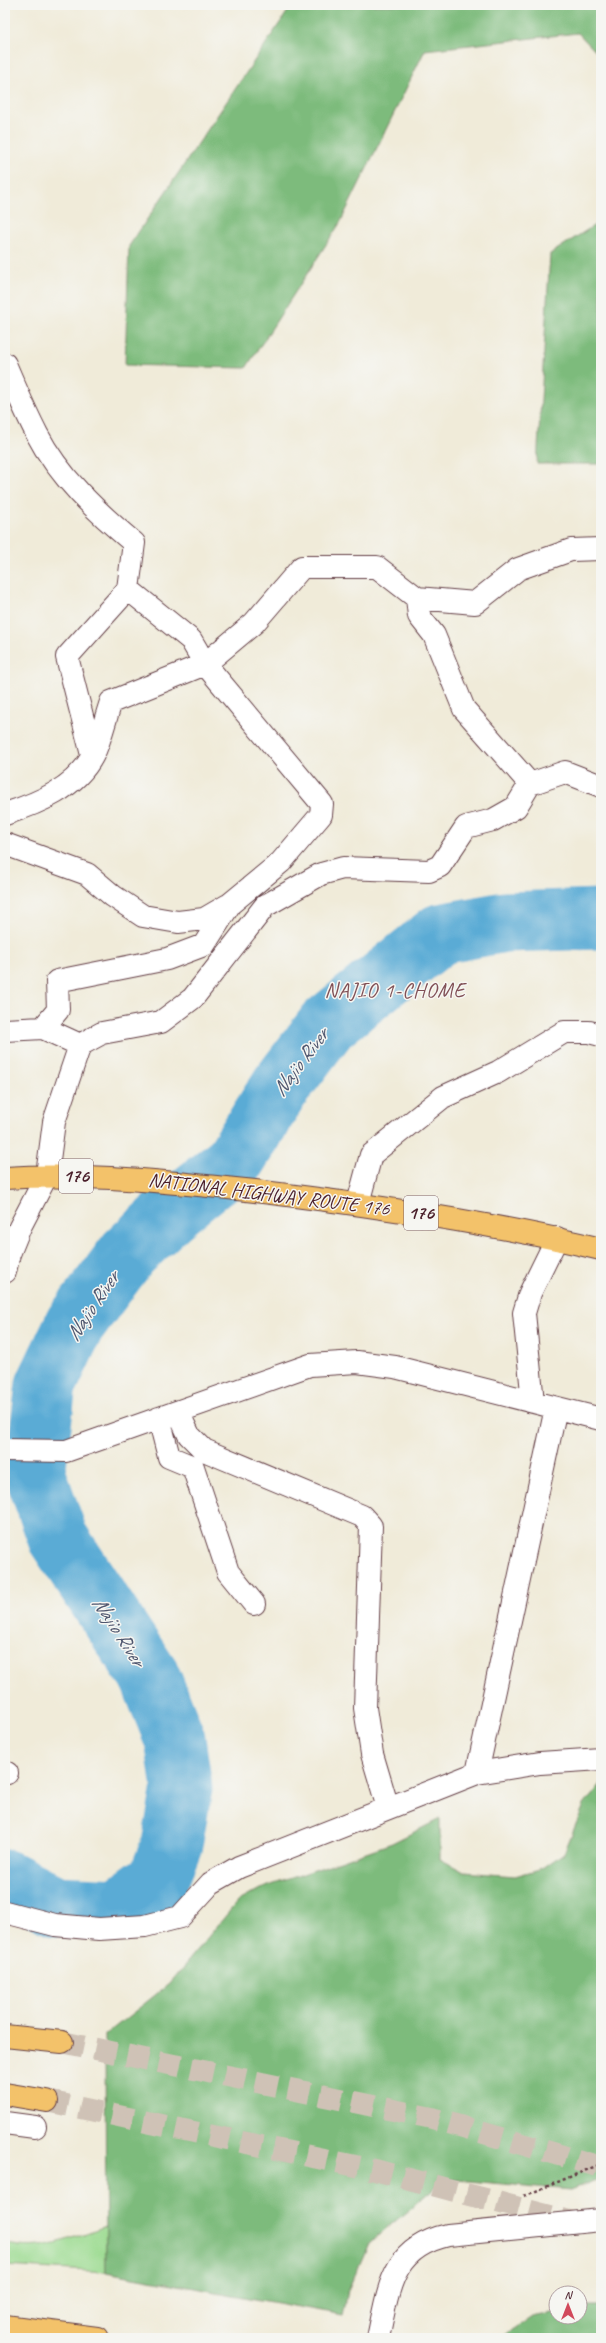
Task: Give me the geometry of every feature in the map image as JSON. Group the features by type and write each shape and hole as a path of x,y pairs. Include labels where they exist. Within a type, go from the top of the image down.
{"highway":[{"name":"NATIONAL HIGHWAY ROUTE 176","path":"5,1178 47,1175 148,1179 358,1203 526,1231 601,1249"},
{"path":"5,2036 62,2042"},
{"path":"5,2094 47,2101"},
{"path":"5,2326 97,2338"}],"street":[{"path":"5,364 37,435 62,472 99,514 134,543 128,589 67,657 92,755"},
{"path":"5,814 33,805 69,784 92,755 111,702 205,664 254,623 302,567 377,567 417,598 475,603 518,569 571,550 601,549"},
{"path":"5,844 87,874 112,896 143,916 178,922 204,919 230,904 281,862 322,815 322,804 205,664 191,640 128,589"},
{"path":"417,598 419,616 434,635 464,709 530,784"},
{"path":"5,1272 8,1254 47,1175 54,1122 80,1045 102,1033 161,1022 193,998 265,906 322,874 342,868 429,871 440,866 466,827 493,820 516,807 530,784 565,772 601,786"},
{"path":"43,1028 58,1010 57,981 167,959 204,945 230,904"},
{"path":"5,1030 43,1028 80,1045"},
{"path":"358,1203 371,1155 443,1097 498,1072 564,1032 589,1032 601,1035"},
{"path":"533,1402 524,1313 530,1293 557,1238"},
{"path":"7,1450 66,1451 310,1365 357,1362 396,1367 601,1419"},
{"path":"477,1773 556,1408"},
{"path":"169,1415 169,1457 193,1467 228,1572 254,1604"},
{"path":"169,1415 204,1450 362,1516 371,1526 365,1708 372,1754 388,1808"},
{"path":"8,1918 55,1925 99,1929 145,1926 180,1917 211,1883 240,1867 477,1773 540,1763 601,1759"},
{"path":"5,2123 35,2127"},
{"path":"378,2338 389,2285 401,2264 414,2248 431,2239 448,2235 601,2220"}],"green space":[{"path":"292,5 601,5 601,57 578,33 425,50 340,223 246,368 125,365 129,246"},
{"path":"601,221 601,464 537,464 550,254"},
{"path":"601,1784 601,2178 571,2190 446,2179 369,2243 348,2291 343,2315 106,2272 105,2035 169,1984 238,1901 260,1889 392,1843 440,1819 440,1859 464,1872 515,1876 543,1868 564,1853 584,1805"},
{"path":"106,2226 106,2272 5,2266 5,2243 31,2247 56,2243"},
{"path":"588,2306 601,2306 601,2338 500,2338 532,2317 548,2314 548,2325 588,2325"}],"waterway":[{"name":"Najio River","path":"5,1880 56,1906 118,1909 158,1880 172,1844 182,1788 175,1739 150,1677 58,1538 35,1473 46,1385 75,1324 128,1253 170,1213 234,1161 281,1086 328,1024 440,934 505,922 601,919"}],"tunnel":[{"path":"62,2042 432,2118 601,2167"},
{"path":"47,2101 375,2170 573,2222"}],"district":[{"name":"NAJIO 1-CHOME","path":"395,990"}]}
